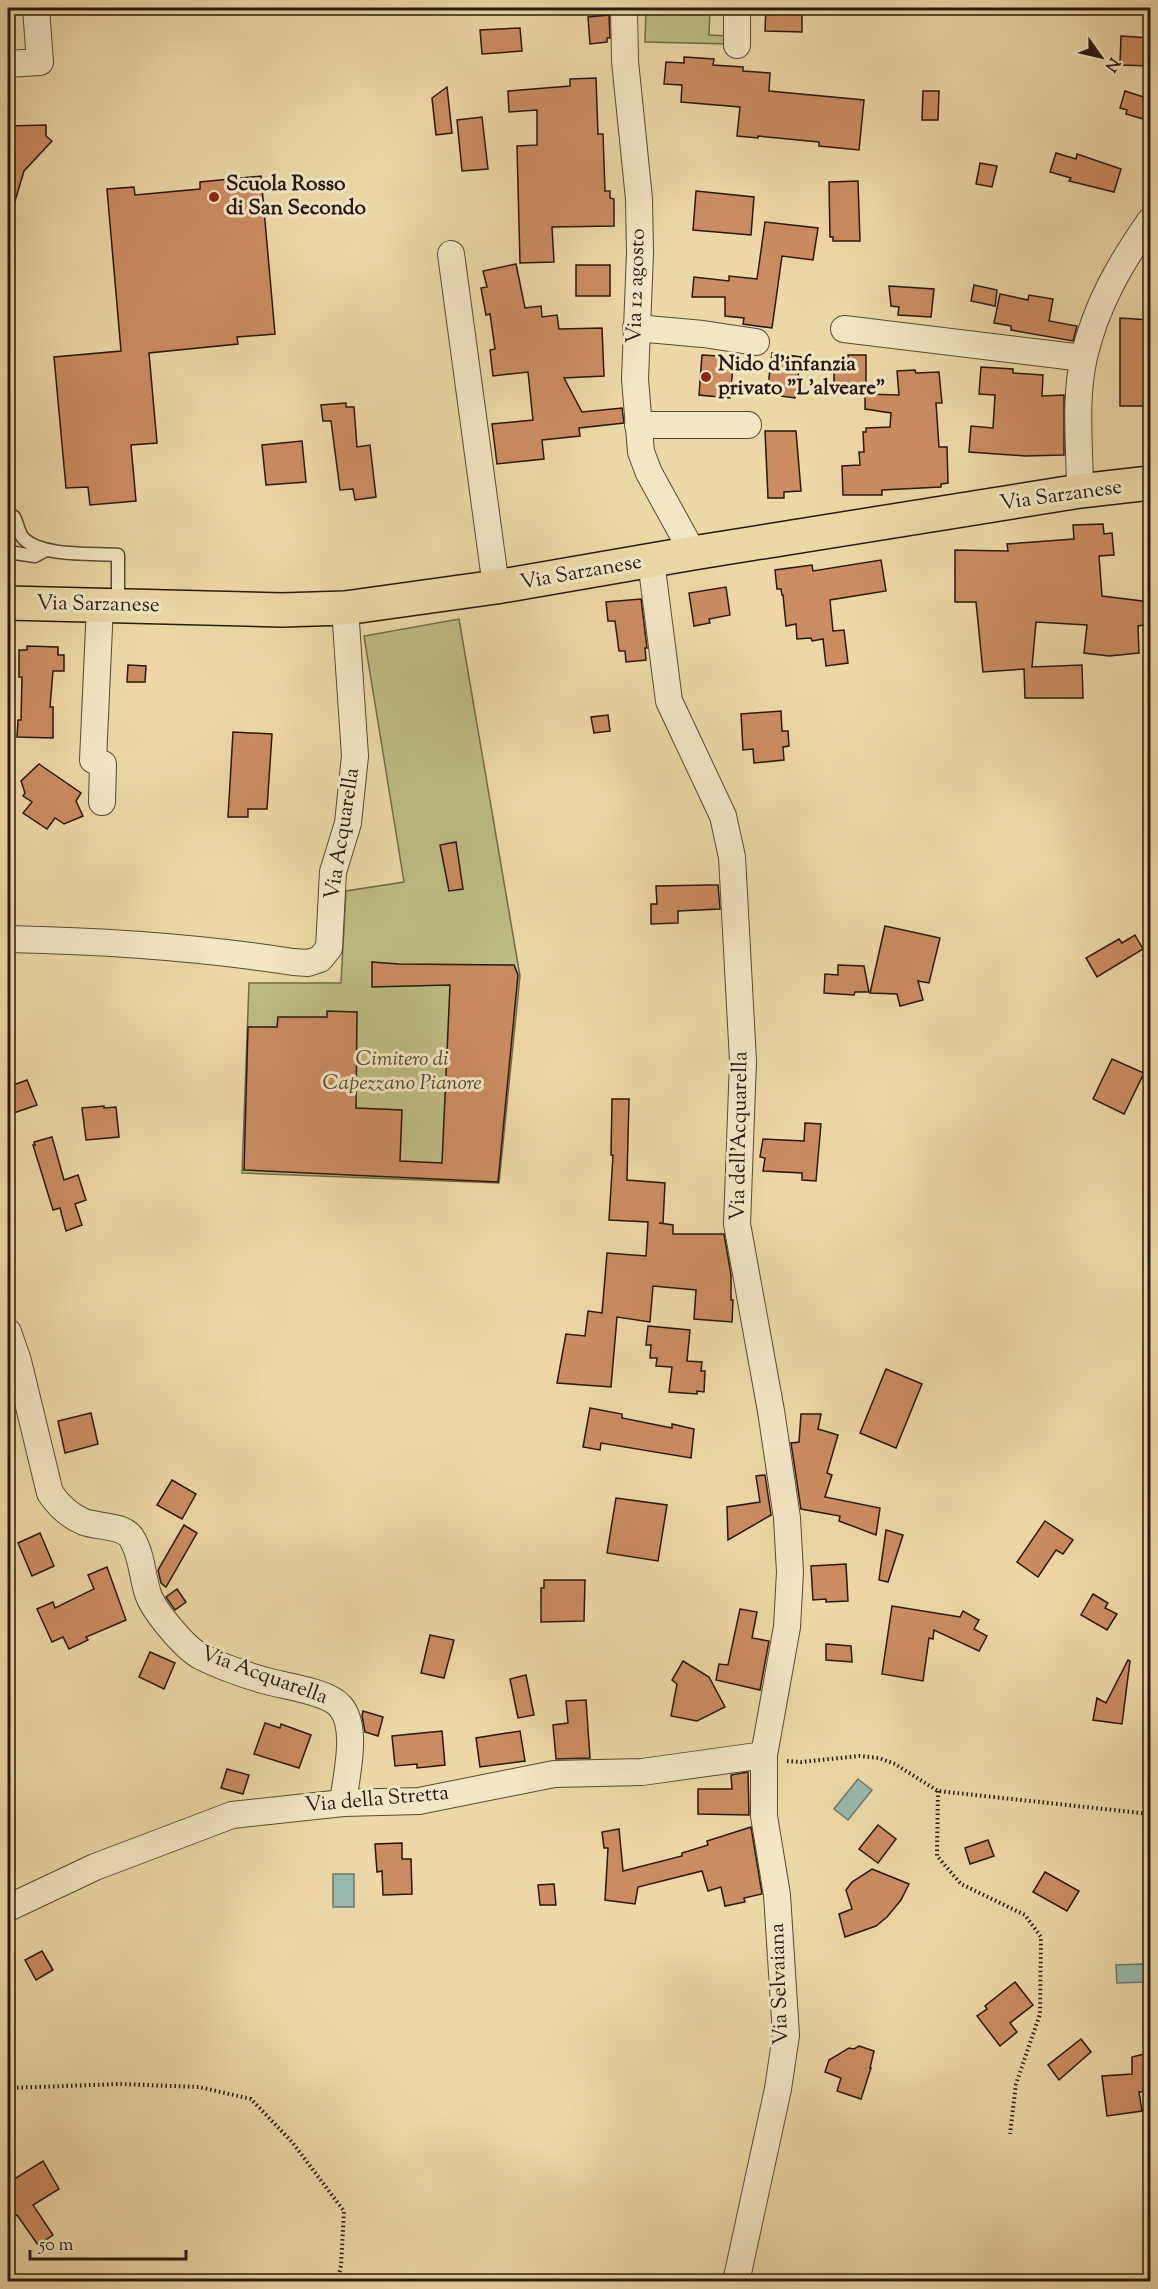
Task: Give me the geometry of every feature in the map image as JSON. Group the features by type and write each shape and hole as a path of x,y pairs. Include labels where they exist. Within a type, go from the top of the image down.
{"main road":[{"name":"Via Sarzanese","path":"8,603 282,610 345,609 496,587 1080,491 1150,483"}],"street":[{"path":"8,64 40,62 36,8"},
{"name":"Via 12 agosto","path":"624,8 625,61 639,199 640,253 635,379 641,452 649,473 693,553"},
{"path":"737,8 737,45"},
{"path":"1080,491 1079,395 1083,358 1102,297 1150,221"},
{"path":"451,254 496,587"},
{"path":"636,328 703,334 756,342"},
{"path":"844,329 1083,358"},
{"path":"638,425 741,418"},
{"name":"Via dell'Acquarella","path":"651,561 669,701 723,816 732,857 743,1061 737,1224 771,1412 787,1518 790,1572 787,1627 764,1755"},
{"path":"102,802 103,764 93,760 109,606"},
{"name":"Via Acquarella","path":"8,939 91,940 171,946 308,963 320,959 328,948 333,872 348,823 355,756 345,609"},
{"name":"Via Acquarella","path":"8,1332 18,1361 50,1493 61,1508 84,1522 117,1529 130,1536 138,1552 149,1596 182,1642 200,1656 261,1680 327,1697 340,1704 348,1717 351,1730 343,1803"},
{"name":"Via della Stretta","path":"8,1908 96,1867 232,1815 343,1803 419,1801 554,1774 642,1772 764,1755"},
{"name":"Via Selvaiana","path":"736,2282 778,2089 786,2036 777,1895 764,1816 764,1755"}],"lane":[{"path":"8,513 14,517 18,531 24,539 46,550 118,555 109,606"},
{"path":"8,552 15,546 18,531"},
{"path":"8,552 35,556 46,550"}],"path":[{"path":"764,1755 777,1760 801,1762 848,1756 879,1758 896,1764 939,1791 1150,1814"},
{"path":"939,1791 937,1856 961,1884 1025,1915 1041,1937 1040,2014 1016,2084 1010,2134"},
{"path":"8,2088 120,2084 200,2087 251,2099 292,2142 344,2211 341,2266 337,2282"}],"green space":[{"path":"646,8 710,8 709,35 730,36 730,44 645,42"},
{"name":"Cimitero di Capezzano Pianore","path":"459,619 520,976 499,1183 242,1173 249,983 341,983 346,891 404,882 364,636"}],"shaded area":[{"path":"858,1779 872,1790 848,1820 834,1809"},
{"path":"333,1874 354,1874 354,1907 333,1907"},
{"path":"1144,1964 1144,1982 1117,1983 1116,1965"}],"building":[{"path":"766,8 802,8 802,32 765,31"},
{"path":"609,15 610,38 607,38 607,42 590,44 588,17"},
{"path":"520,28 522,51 482,54 480,30"},
{"path":"1121,36 1150,38 1150,66 1120,65"},
{"path":"684,57 714,59 713,65 743,67 743,71 770,73 769,91 864,100 859,150 819,146 819,142 737,136 740,107 681,102 682,85 664,84 666,62 684,63"},
{"path":"596,78 598,134 603,134 605,191 610,191 610,198 614,199 614,226 552,227 554,262 520,263 517,146 537,145 537,110 509,112 508,91 570,86 570,79"},
{"path":"447,87 452,133 436,135 432,98"},
{"path":"923,91 939,91 938,120 922,120"},
{"path":"1125,91 1150,99 1150,121 1126,114 1127,110 1120,108"},
{"path":"482,117 488,169 462,171 457,120"},
{"path":"46,125 46,136 52,141 24,171 12,211 8,211 8,126"},
{"path":"1056,153 1076,159 1077,154 1121,169 1114,192 1069,181 1071,178 1050,172"},
{"path":"980,163 997,166 992,187 976,184"},
{"path":"261,176 275,334 237,337 238,344 149,353 157,443 131,445 136,501 90,505 88,487 66,488 54,357 121,351 107,189 134,187 135,195 200,189 200,182"},
{"path":"858,181 860,241 833,241 833,237 830,237 829,182"},
{"path":"696,191 754,197 751,235 693,230"},
{"path":"765,222 818,228 813,260 782,256 772,328 743,324 744,318 725,316 725,297 692,297 694,277 729,281 729,276 757,279"},
{"path":"516,264 525,308 541,306 542,317 557,315 559,329 602,328 604,376 564,378 582,412 622,408 624,423 579,428 580,436 542,440 544,459 497,464 492,424 533,420 528,372 493,376 490,350 495,349 490,314 486,315 481,288 487,287 483,271"},
{"path":"576,265 610,265 610,296 576,296"},
{"path":"974,285 997,290 995,306 971,301"},
{"path":"889,286 934,289 931,317 898,315 899,307 891,306"},
{"path":"1000,294 1028,300 1029,295 1053,299 1049,321 1077,326 1073,341 1011,330 1011,326 994,323"},
{"path":"1120,318 1150,320 1150,364 1146,364 1145,406 1120,406"},
{"path":"772,353 801,357 795,398 767,394"},
{"path":"702,355 734,357 730,398 699,395"},
{"path":"848,355 866,355 866,387 834,387 834,359 848,359"},
{"path":"981,367 1013,369 1013,373 1043,375 1042,396 1064,395 1064,455 1025,456 969,452 971,426 993,428 995,395 979,394"},
{"path":"915,370 916,373 939,372 942,403 936,403 939,447 947,447 948,483 941,484 941,487 882,490 882,495 843,495 842,466 860,465 859,452 864,452 863,432 866,432 866,428 890,427 891,413 865,409 865,394 899,395 897,371"},
{"path":"346,403 346,407 354,407 357,447 370,445 376,497 355,500 353,489 340,490 331,421 323,421 321,405"},
{"path":"765,431 796,431 801,491 784,492 784,498 768,498"},
{"path":"302,441 306,482 266,485 262,445"},
{"path":"1103,524 1104,534 1112,533 1114,555 1099,556 1102,596 1150,602 1150,624 1138,626 1139,653 1109,656 1084,653 1087,625 1036,622 1032,667 1082,665 1083,698 1025,698 1024,669 983,672 976,602 955,602 955,550 1008,551 1007,544 1074,539 1073,525"},
{"path":"881,560 886,591 830,600 833,631 844,630 848,663 826,666 823,639 812,641 811,638 797,639 796,624 786,626 783,595 781,589 777,589 775,570 812,565 813,571"},
{"path":"726,587 730,615 709,619 710,623 694,626 689,593"},
{"path":"641,599 647,648 645,648 646,660 626,662 625,651 619,651 615,621 608,621 606,602"},
{"path":"27,646 58,647 58,655 64,655 64,671 53,671 50,707 53,707 53,738 17,737 18,720 21,720 22,677 19,677 19,650 27,650"},
{"path":"128,665 146,666 145,682 127,682"},
{"path":"781,711 782,731 788,731 789,746 783,747 784,760 754,763 753,749 743,750 741,714"},
{"path":"608,715 610,731 594,733 591,717"},
{"path":"233,732 272,734 267,809 248,809 248,817 228,817"},
{"path":"39,764 81,793 76,801 83,816 64,824 55,818 47,829 23,813 32,802 23,796 25,793 21,781"},
{"path":"456,842 463,889 449,891 440,845"},
{"path":"718,885 720,909 678,911 678,923 651,924 651,904 657,904 656,886"},
{"path":"885,926 940,938 929,983 918,981 923,1000 900,1006 897,994 870,993"},
{"path":"1135,935 1143,949 1097,977 1086,958 1119,939 1122,943"},
{"path":"372,962 514,965 518,975 498,1182 244,1170 248,1027 277,1027 278,1017 327,1017 327,1011 357,1012 356,1108 402,1110 400,1161 442,1163 450,985 372,987"},
{"path":"838,965 864,966 869,992 855,992 854,995 824,993 825,974 838,975"},
{"path":"1112,1059 1144,1073 1124,1114 1093,1099"},
{"path":"27,1080 37,1105 8,1115 8,1087"},
{"path":"612,1099 629,1099 627,1180 665,1183 663,1223 659,1223 673,1225 673,1234 724,1234 731,1275 732,1322 694,1319 696,1290 653,1286 650,1322 617,1317 611,1387 557,1383 566,1334 585,1336 588,1311 602,1313 607,1253 646,1256 648,1222 609,1220 613,1155 611,1155"},
{"path":"104,1106 104,1108 116,1107 119,1137 86,1140 82,1108"},
{"path":"805,1123 821,1124 816,1181 802,1180 802,1173 763,1171 765,1158 760,1157 763,1139 804,1141"},
{"path":"52,1137 64,1180 78,1175 86,1200 75,1204 82,1225 66,1231 60,1208 53,1210 33,1145 35,1145 34,1142"},
{"path":"648,1326 690,1330 687,1361 702,1362 701,1371 705,1371 704,1392 697,1391 697,1394 669,1392 672,1367 656,1366 657,1358 650,1358 651,1345 646,1345"},
{"path":"886,1369 922,1384 896,1448 860,1433"},
{"path":"590,1408 622,1414 622,1418 672,1428 672,1424 694,1429 691,1458 601,1443 600,1450 583,1447"},
{"path":"91,1413 98,1444 65,1453 58,1421"},
{"path":"801,1414 821,1414 818,1429 838,1435 827,1473 832,1475 825,1497 880,1508 876,1535 839,1521 840,1516 801,1509 791,1443 799,1442"},
{"path":"765,1475 771,1515 728,1540 727,1507 760,1502 756,1476"},
{"path":"172,1480 196,1494 182,1519 157,1505"},
{"path":"616,1498 667,1505 658,1561 607,1553"},
{"path":"1045,1521 1073,1540 1063,1554 1056,1550 1038,1577 1017,1562"},
{"path":"184,1525 197,1533 166,1587 161,1583 158,1570"},
{"path":"886,1530 903,1535 888,1582 879,1580"},
{"path":"40,1533 54,1566 32,1576 18,1543"},
{"path":"846,1564 848,1601 813,1600 811,1566"},
{"path":"107,1567 126,1620 86,1637 88,1640 69,1649 63,1637 52,1642 37,1609 53,1602 55,1608 94,1589 88,1575"},
{"path":"544,1580 585,1580 584,1621 541,1622 541,1588 544,1588"},
{"path":"177,1589 186,1602 175,1610 166,1597"},
{"path":"1093,1594 1108,1603 1105,1608 1117,1614 1107,1630 1081,1615"},
{"path":"892,1606 960,1617 963,1611 979,1620 974,1629 987,1636 979,1651 934,1630 933,1639 929,1638 923,1681 882,1674"},
{"path":"740,1609 757,1612 752,1638 769,1641 760,1690 716,1680 719,1664 728,1665"},
{"path":"430,1635 454,1640 444,1678 421,1673"},
{"path":"826,1644 851,1646 852,1662 826,1660"},
{"path":"150,1652 175,1663 164,1689 139,1677"},
{"path":"1128,1660 1130,1661 1122,1724 1093,1720 1097,1698 1106,1703"},
{"path":"683,1661 709,1677 725,1707 697,1721 671,1716 677,1684 672,1680"},
{"path":"526,1675 534,1715 518,1718 510,1679"},
{"path":"586,1700 590,1758 556,1759 553,1725 568,1723 566,1701"},
{"path":"363,1711 383,1717 378,1736 365,1732"},
{"path":"265,1723 280,1728 281,1724 311,1735 299,1768 254,1754"},
{"path":"442,1731 445,1765 417,1768 417,1764 395,1766 392,1736"},
{"path":"520,1731 525,1761 480,1767 476,1738"},
{"path":"227,1769 249,1775 243,1794 221,1788"},
{"path":"748,1772 749,1815 698,1814 698,1789 732,1789 731,1775"},
{"path":"878,1825 896,1839 878,1863 859,1849"},
{"path":"751,1827 762,1894 744,1898 745,1902 725,1906 721,1887 708,1891 702,1871 638,1887 635,1904 605,1900 608,1848 604,1848 602,1832 619,1829 623,1871 682,1856 682,1853 708,1845 707,1841"},
{"path":"988,1840 994,1856 970,1864 965,1848"},
{"path":"402,1843 402,1859 411,1859 412,1894 383,1895 382,1871 377,1872 375,1844"},
{"path":"872,1869 909,1884 901,1900 887,1917 876,1926 845,1937 839,1914 852,1909 846,1890 852,1882"},
{"path":"1045,1872 1079,1891 1067,1911 1033,1892"},
{"path":"554,1884 556,1905 540,1905 538,1885"},
{"path":"42,1951 53,1970 36,1980 25,1960"},
{"path":"1015,1982 1033,2005 1010,2023 1017,2032 1000,2046 977,2016 987,2009 985,2006"},
{"path":"1081,2039 1091,2052 1059,2080 1048,2065"},
{"path":"859,2046 874,2051 861,2099 837,2091 841,2078 825,2072 829,2060 849,2048 854,2049"},
{"path":"1148,2053 1150,2091 1139,2092 1142,2111 1107,2116 1102,2076 1132,2074 1132,2057"},
{"path":"43,2161 59,2189 33,2205 53,2235 38,2245 17,2215 8,2220 8,2183"}],"place":[{"name":"Scuola Rosso di San Secondo","path":"214,197"},
{"name":"Nido d'infanzia privato \"L'alveare\"","path":"706,377"}]}
